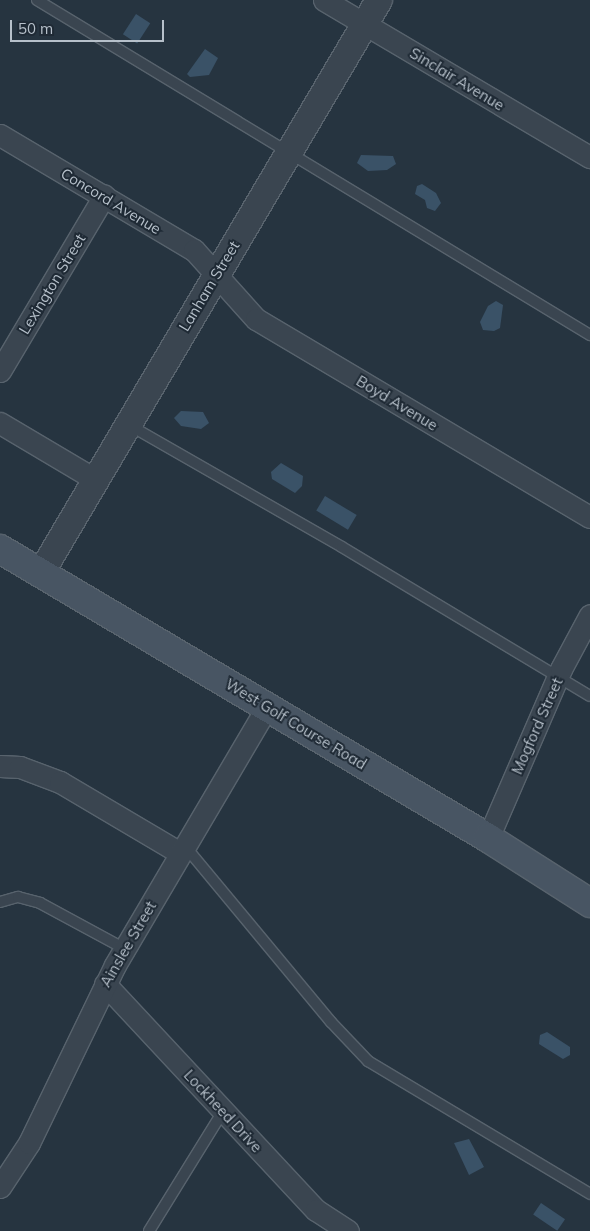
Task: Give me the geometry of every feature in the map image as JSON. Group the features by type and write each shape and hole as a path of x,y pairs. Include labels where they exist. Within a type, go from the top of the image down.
{"main road":[{"name":"West Golf Course Road","path":"0,549 488,838 590,904"}],"street":[{"name":"Sinclair Avenue","path":"324,0 590,157"},
{"name":"Lanham Street","path":"40,573 379,0"},
{"name":"Concord Avenue","path":"0,135 194,250 217,273"},
{"name":"Lexington Street","path":"0,372 104,196"},
{"name":"Boyd Avenue","path":"217,273 256,319 590,517"},
{"path":"0,423 96,480"},
{"name":"Mogford Street","path":"488,838 558,676 590,616"},
{"name":"Ainslee Street","path":"0,1187 29,1143 104,984 267,707"},
{"path":"0,766 20,767 60,782 182,849"},
{"name":"Lockheed Drive","path":"104,984 316,1210 340,1229"}],"lane":[{"path":"37,0 287,154 590,335"},
{"path":"128,424 590,696"},
{"path":"182,849 331,1022 368,1061 590,1194"},
{"path":"0,902 18,897 40,903 125,949"},
{"path":"149,1231 223,1111"}],"water":[{"path":"136,14 150,23 137,43 123,34"},
{"path":"205,49 218,58 209,75 190,77 187,74"},
{"path":"361,155 393,156 396,164 387,170 368,171 357,163"},
{"path":"422,184 436,193 441,203 435,211 427,208 425,200 415,194 417,186"},
{"path":"496,301 503,305 500,328 494,331 483,330 480,322 488,306"},
{"path":"181,411 203,412 209,423 201,429 181,426 174,418"},
{"path":"281,463 303,476 302,486 295,493 272,479 271,472"},
{"path":"325,496 357,515 348,530 316,511"},
{"path":"547,1032 570,1047 570,1055 563,1059 539,1044 540,1035"},
{"path":"469,1139 484,1167 469,1175 454,1143"},
{"path":"541,1203 565,1219 557,1231 533,1215"}]}
